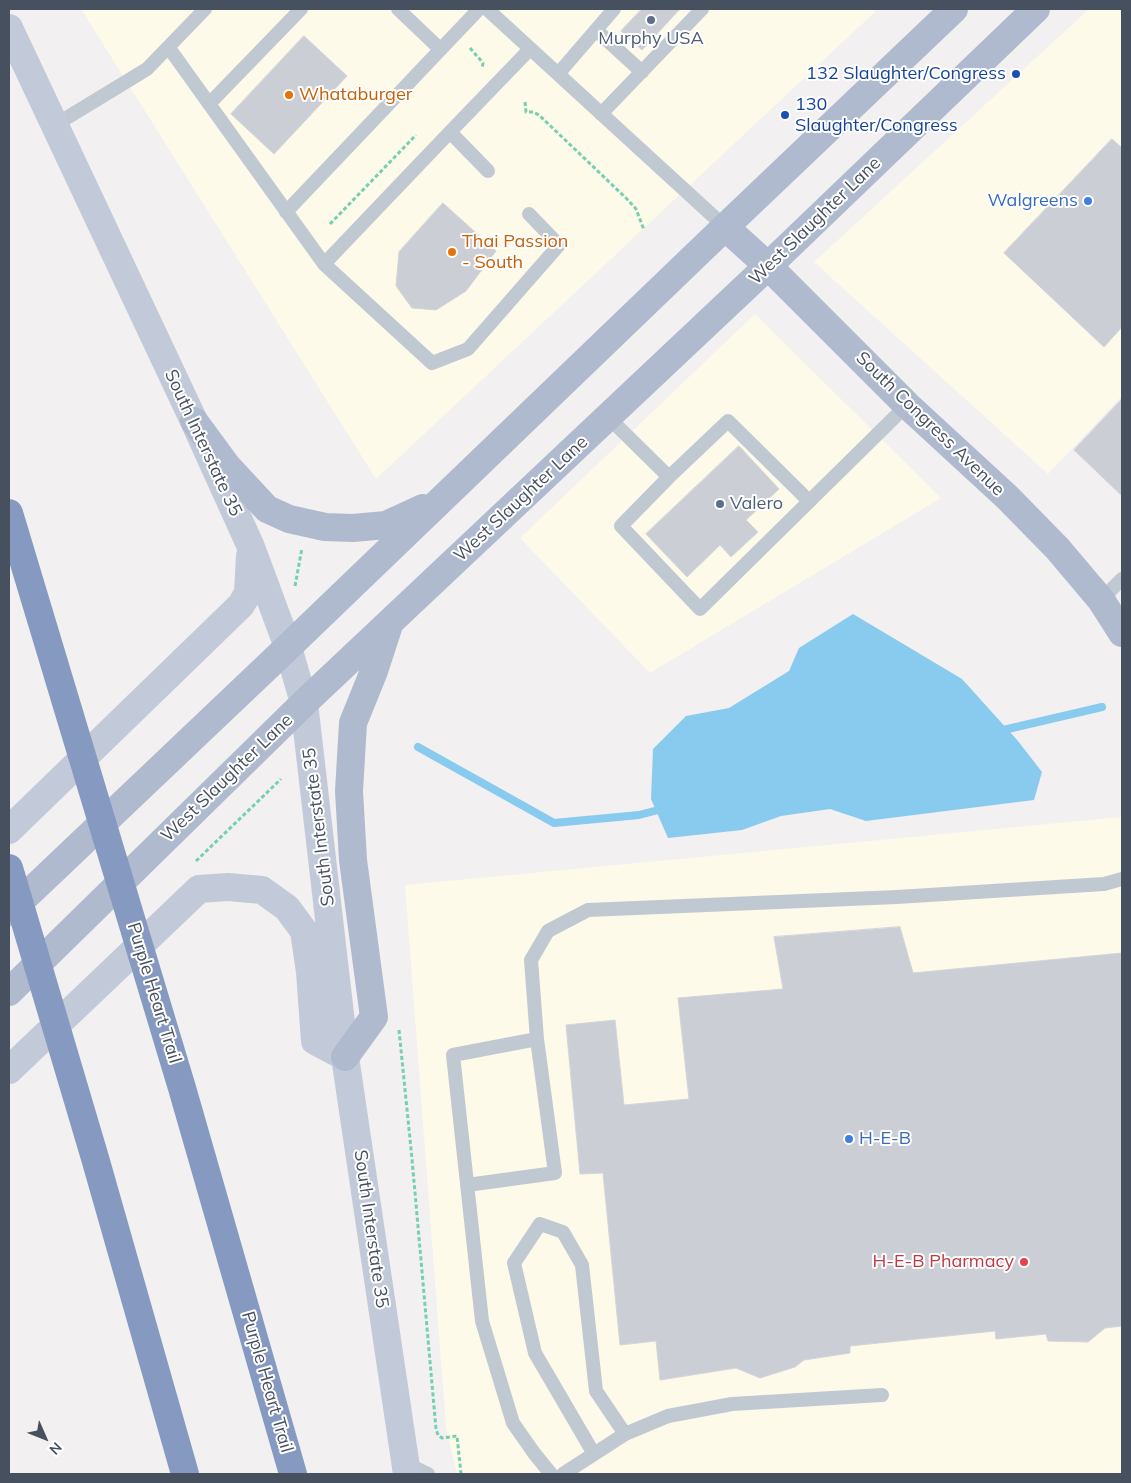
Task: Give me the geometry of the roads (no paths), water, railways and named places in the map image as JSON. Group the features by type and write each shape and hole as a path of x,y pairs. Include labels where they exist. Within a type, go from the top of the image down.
{"highway":[{"name":"Purple Heart Trail","path":"9,513 182,1088 294,1474"},
{"path":"9,868 95,1158 185,1474"},
{"path":"167,1410 180,1474"}],"main road":[{"path":"9,912 954,9"},
{"name":"West Slaughter Lane","path":"9,992 304,703 768,266 1036,9"},
{"name":"South Interstate 35","path":"9,28 251,547 288,647 304,703 345,1057 413,1471"},
{"name":"South Congress Avenue","path":"725,227 768,266 907,405 1014,504 1057,548 1102,600 1122,633"},
{"path":"194,422 227,466 267,509 289,519 325,527 353,528 386,525 443,499"},
{"path":"9,830 242,605 248,593 251,547"},
{"path":"9,1070 199,889 228,887 262,890 288,908 304,930 310,972 315,1041 345,1057 374,1017 353,860 349,791 353,723 374,671 390,622"}],"lane":[{"path":"55,125 147,69 205,9"},
{"path":"209,104 301,9"},
{"path":"398,9 440,49"},
{"path":"286,212 479,9"},
{"path":"487,9 725,227"},
{"path":"558,74 614,9"},
{"path":"601,114 702,9"},
{"path":"596,30 642,72"},
{"path":"169,48 324,264 432,363 468,349 559,245 528,214"},
{"path":"324,264 530,49"},
{"path":"450,132 488,171"},
{"path":"809,501 728,421 621,526 700,609 907,405"},
{"path":"608,417 669,477"},
{"path":"1102,600 1122,579"},
{"path":"467,1185 555,1173 537,1039 531,960 548,931 588,910 907,896 1104,884 1122,879"},
{"path":"537,1039 453,1055 482,1321 513,1422 551,1474"},
{"path":"594,1454 535,1354 514,1263 540,1224 563,1232 582,1265 596,1391 625,1434"},
{"path":"564,1474 625,1434 668,1416 732,1404 882,1394"}],"water":[{"path":"853,614 962,679 1018,741 1042,772 1034,800 866,821 830,809 781,816 742,830 668,838 651,799 653,749 686,716 729,708 789,671 799,648"}],"waterway":[{"path":"999,731 1102,707"},
{"path":"418,747 554,823 639,815 666,808"}],"place":[{"name":"Murphy USA","path":"651,20"},
{"name":"132 Slaughter/Congress","path":"1016,74"},
{"name":"Whataburger","path":"289,95"},
{"name":"130 Slaughter/Congress","path":"785,115"},
{"name":"Walgreens","path":"1088,201"},
{"name":"Thai Passion - South","path":"452,252"},
{"name":"Valero","path":"720,504"},
{"name":"H-E-B","path":"849,1139"},
{"name":"H-E-B Pharmacy","path":"1024,1262"}]}
